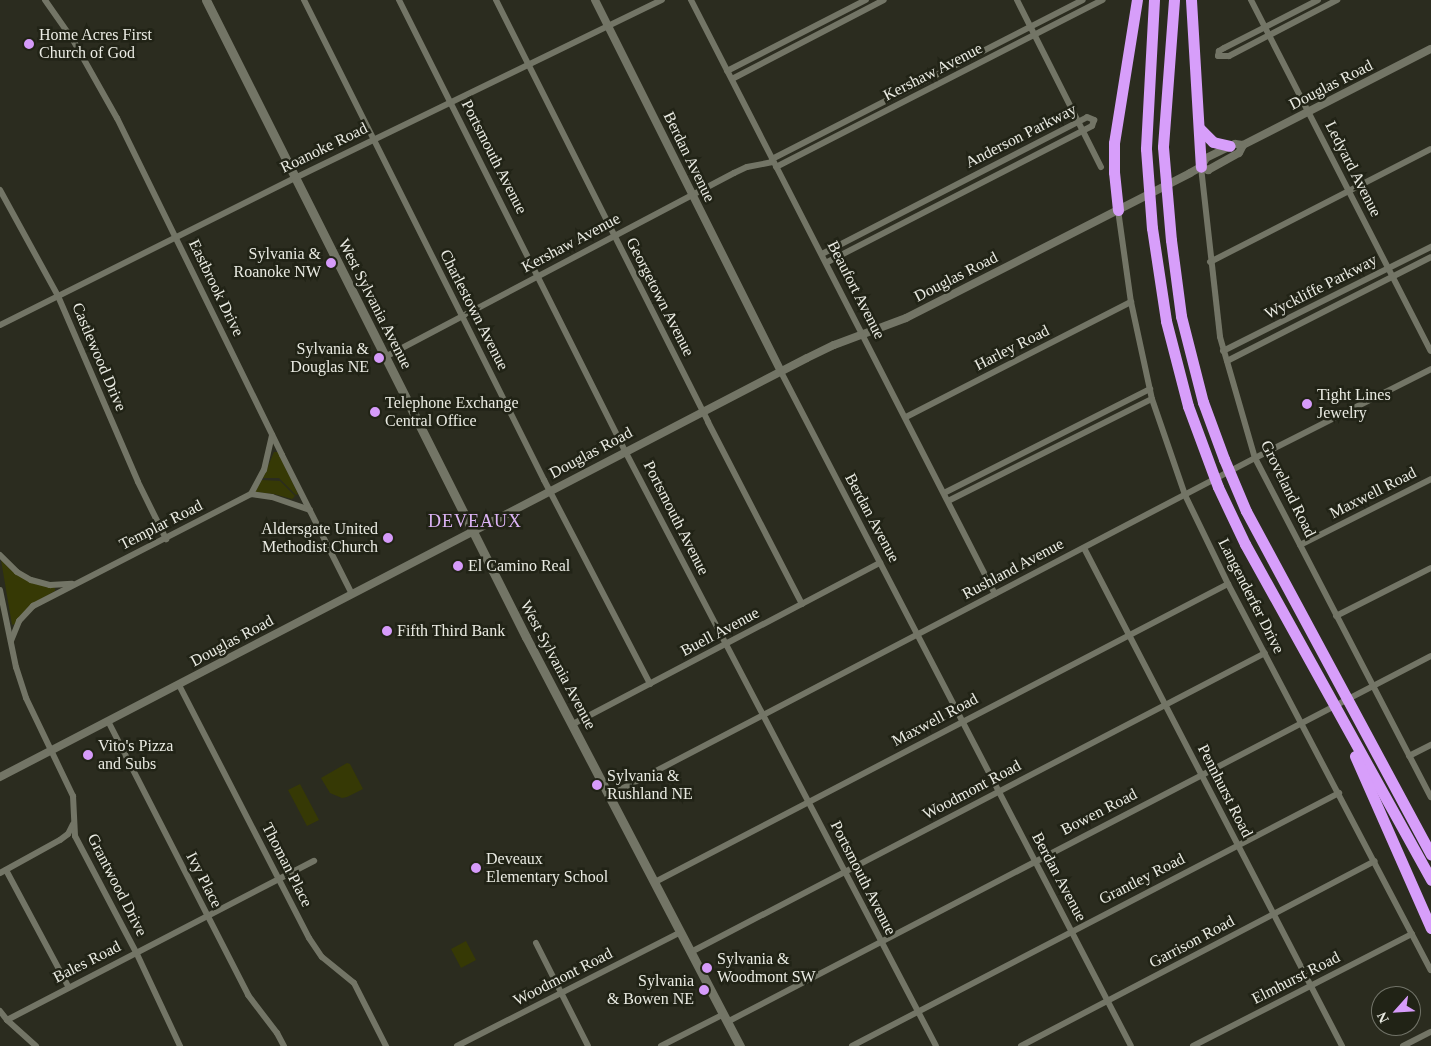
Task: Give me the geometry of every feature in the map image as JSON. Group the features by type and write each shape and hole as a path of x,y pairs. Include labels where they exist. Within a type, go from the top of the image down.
{"highway":[{"path":"1122,208 1114,172 1114,142 1137,0"},
{"path":"1154,0 1146,149 1157,272 1166,321 1188,406 1208,461 1233,519 1270,590 1431,880"},
{"path":"1174,0 1163,148 1175,277 1186,343 1213,431 1246,511 1431,854"},
{"path":"1191,0 1201,166"},
{"path":"1200,129 1213,142 1230,146"},
{"path":"1270,590 1287,630 1350,745 1431,928"},
{"path":"1381,763 1431,846"}],"main road":[{"name":"West Sylvania Avenue","path":"206,0 473,531 740,1046"}],"street":[{"name":"Eastbrook Drive","path":"45,0 73,40 118,118 272,435 352,594"},
{"name":"Charlestown Avenue","path":"304,0 549,491 650,684"},
{"name":"Portsmouth Avenue","path":"399,0 626,451 936,1046"},
{"name":"Georgetown Avenue","path":"496,0 703,412 802,604"},
{"name":"Berdan Avenue","path":"595,0 781,372 1131,1046"},
{"name":"Roanoke Road","path":"0,325 295,178 662,0"},
{"name":"Beaufort Avenue","path":"691,0 827,262 995,594"},
{"path":"727,71 866,0"},
{"path":"732,79 884,0"},
{"path":"1017,0 1101,167"},
{"name":"Kershaw Avenue","path":"774,163 1083,0"},
{"name":"Kershaw Avenue","path":"385,357 747,167 774,163 1035,36 1103,0"},
{"name":"Ledyard Avenue","path":"1251,0 1431,351"},
{"path":"1318,0 1224,48 1219,51 1218,56 1229,56 1337,0"},
{"name":"Douglas Road","path":"1201,166 1208,170 1239,153 1243,146 1431,49"},
{"name":"Anderson Parkway","path":"822,254 1087,117 1094,120 1092,126 827,262"},
{"name":"Douglas Road","path":"0,777 826,349 906,318 1190,172 1201,166 1206,158 1235,144 1243,146"},
{"path":"1210,262 1431,149"},
{"name":"Groveland Road","path":"1201,166 1210,262 1223,351 1255,458 1370,687 1431,797"},
{"name":"Castlewood Drive","path":"0,190 58,296 138,482 166,539"},
{"name":"Langenderfer Drive","path":"1122,208 1131,302 1152,399 1185,495 1228,584 1431,970"},
{"name":"Wyckliffe Parkway","path":"1223,351 1431,247"},
{"name":"Wyckliffe Parkway","path":"1227,362 1431,257"},
{"name":"Harley Road","path":"906,417 1131,302"},
{"name":"Rushland Avenue","path":"610,795 1255,458 1431,369"},
{"path":"944,493 1150,389"},
{"path":"948,501 1152,399"},
{"path":"272,435 264,470 251,494 272,497 310,510"},
{"name":"Maxwell Road","path":"1300,545 1431,478"},
{"name":"Templar Road","path":"10,642 16,625 29,609 251,494"},
{"name":"Pennhurst Road","path":"1084,548 1342,1046"},
{"name":"Templar Road","path":"0,555 16,572 37,582 63,585 83,580"},
{"name":"Buell Avenue","path":"573,724 880,563"},
{"path":"1336,616 1431,568"},
{"name":"Maxwell Road","path":"655,882 1228,584"},
{"name":"Grantwood Drive","path":"0,590 10,642 26,698 71,792 75,805 73,823 78,842 136,952 180,1046"},
{"name":"Woodmont Road","path":"691,952 1265,653"},
{"name":"Bowen Road","path":"661,1046 726,1018 881,942 1431,656"},
{"name":"Thoman Place","path":"179,685 309,938 322,958 354,983 386,1046"},
{"name":"Ivy Place","path":"108,721 248,995 284,1046"},
{"path":"1409,756 1431,744"},
{"name":"Grantley Road","path":"852,1046 1339,793"},
{"path":"68,986 3,871 60,840 68,834 73,823"},
{"name":"Bales Road","path":"7,1020 68,986 314,861"},
{"name":"Garrison Road","path":"1022,1046 1375,861"},
{"name":"Woodmont Road","path":"457,1046 681,932"},
{"name":"Elmhurst Road","path":"1193,1046 1412,934"},
{"path":"536,943 588,1046"},
{"path":"0,1011 7,1020 36,1046"},
{"path":"1403,1046 1431,1032"}],"shaded area":[{"path":"274,452 278,452 298,494 296,495 279,478 263,478"},
{"path":"262,480 280,481 295,496 292,499 274,494 255,492"},
{"path":"1,560 11,570 55,588 55,591 30,605 15,624 12,625"},
{"path":"347,763 350,764 363,789 342,798 330,793 321,778"},
{"path":"300,784 319,820 307,826 288,790"},
{"path":"466,941 476,960 461,968 451,949"}],"place":[{"name":"Home Acres First Church of God","path":"29,44"},
{"name":"Sylvania & Roanoke NW","path":"331,263"},
{"name":"Sylvania & Douglas NE","path":"379,358"},
{"name":"Tight Lines Jewelry","path":"1307,404"},
{"name":"Telephone Exchange Central Office","path":"375,412"},
{"name":"Aldersgate United Methodist Church","path":"388,538"},
{"name":"El Camino Real","path":"458,566"},
{"name":"Fifth Third Bank","path":"387,631"},
{"name":"Vito's Pizza and Subs","path":"88,755"},
{"name":"Sylvania & Rushland NE","path":"597,785"},
{"name":"Deveaux Elementary School","path":"476,868"},
{"name":"Sylvania & Woodmont SW","path":"707,968"},
{"name":"Sylvania & Bowen NE","path":"704,990"}],"district":[{"name":"DEVEAUX","path":"475,521"}]}
